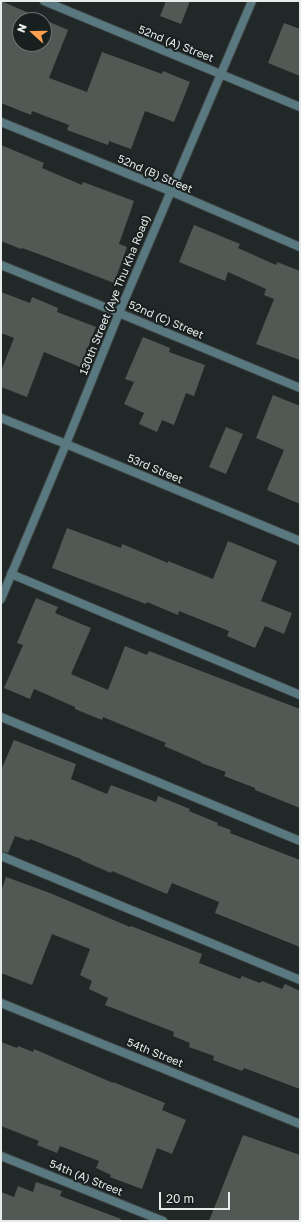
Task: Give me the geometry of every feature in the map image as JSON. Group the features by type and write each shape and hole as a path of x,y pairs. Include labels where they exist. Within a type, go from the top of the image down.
{"street":[{"name":"52nd (A) Street","path":"44,1 300,107"},
{"name":"130th Street (Aye Thu Kha Road)","path":"1,599 170,191 252,1"},
{"name":"52nd (B) Street","path":"1,122 170,191 300,247"},
{"name":"52nd (C) Street","path":"1,265 300,388"},
{"name":"53rd Street","path":"1,418 300,541"},
{"path":"11,574 300,695"},
{"path":"1,717 300,842"},
{"path":"1,856 300,980"},
{"name":"54th Street","path":"1,1003 300,1124"},
{"name":"54th (A) Street","path":"1,1156 163,1221"}],"building":[{"path":"1,1 26,12 12,12 12,52 52,52 52,23 68,30 49,78 87,92 102,52 162,74 163,71 190,82 174,122 145,111 131,149 109,141 108,145 67,130 69,125 32,111 31,115 1,103"},
{"path":"166,1 190,1 181,24 160,16"},
{"path":"284,23 300,29 300,76 268,63"},
{"path":"1,145 44,163 42,168 82,185 83,182 134,201 119,244 127,247 114,283 1,241"},
{"path":"194,225 240,244 238,248 276,265 277,262 300,271 300,360 256,344 274,299 264,295 266,289 228,272 225,281 179,262"},
{"path":"1,292 30,303 32,297 58,308 57,312 96,327 80,367 44,352 27,397 1,387 1,371 14,338 1,333"},
{"path":"143,337 170,348 169,352 205,365 194,396 186,393 174,425 162,420 157,432 139,424 144,413 124,404 134,382 125,379"},
{"path":"273,395 300,406 300,504 267,490 284,450 256,438"},
{"path":"226,427 243,434 226,474 209,467"},
{"path":"67,528 121,548 122,544 168,563 168,561 213,579 228,541 277,561 261,601 292,613 284,634 265,626 255,648 227,636 229,631 179,611 178,615 147,602 146,604 52,568"},
{"path":"36,598 58,607 55,613 91,628 71,674 108,690 125,646 147,655 149,651 300,709 300,808 224,776 226,772 201,763 164,746 166,743 103,717 102,720 75,709 75,707 34,689 30,699 4,688 23,645 17,643"},
{"path":"14,740 76,764 71,779 107,794 111,785 156,802 158,796 190,809 189,811 218,823 217,825 231,830 230,833 300,860 300,947 215,913 219,902 172,883 167,894 112,871 111,873 81,859 30,839 29,841 15,836 8,853 1,851 1,770"},
{"path":"6,877 202,954 199,963 240,979 242,976 260,983 262,981 282,989 285,984 300,991 300,1089 244,1068 242,1071 213,1060 214,1056 189,1047 190,1043 173,1036 174,1032 105,1005 108,998 89,989 92,981 80,975 90,949 52,934 32,985 1,973 1,891"},
{"path":"1,1042 17,1048 18,1046 33,1052 34,1049 113,1083 165,1103 162,1110 186,1120 172,1154 157,1148 142,1189 110,1177 111,1175 96,1168 99,1161 60,1146 57,1153 37,1145 39,1141 1,1126"},
{"path":"243,1135 300,1155 300,1221 209,1221"},
{"path":"36,1182 62,1191 60,1196 121,1219 120,1221 1,1221 1,1192 14,1197 18,1186 33,1192"}]}
